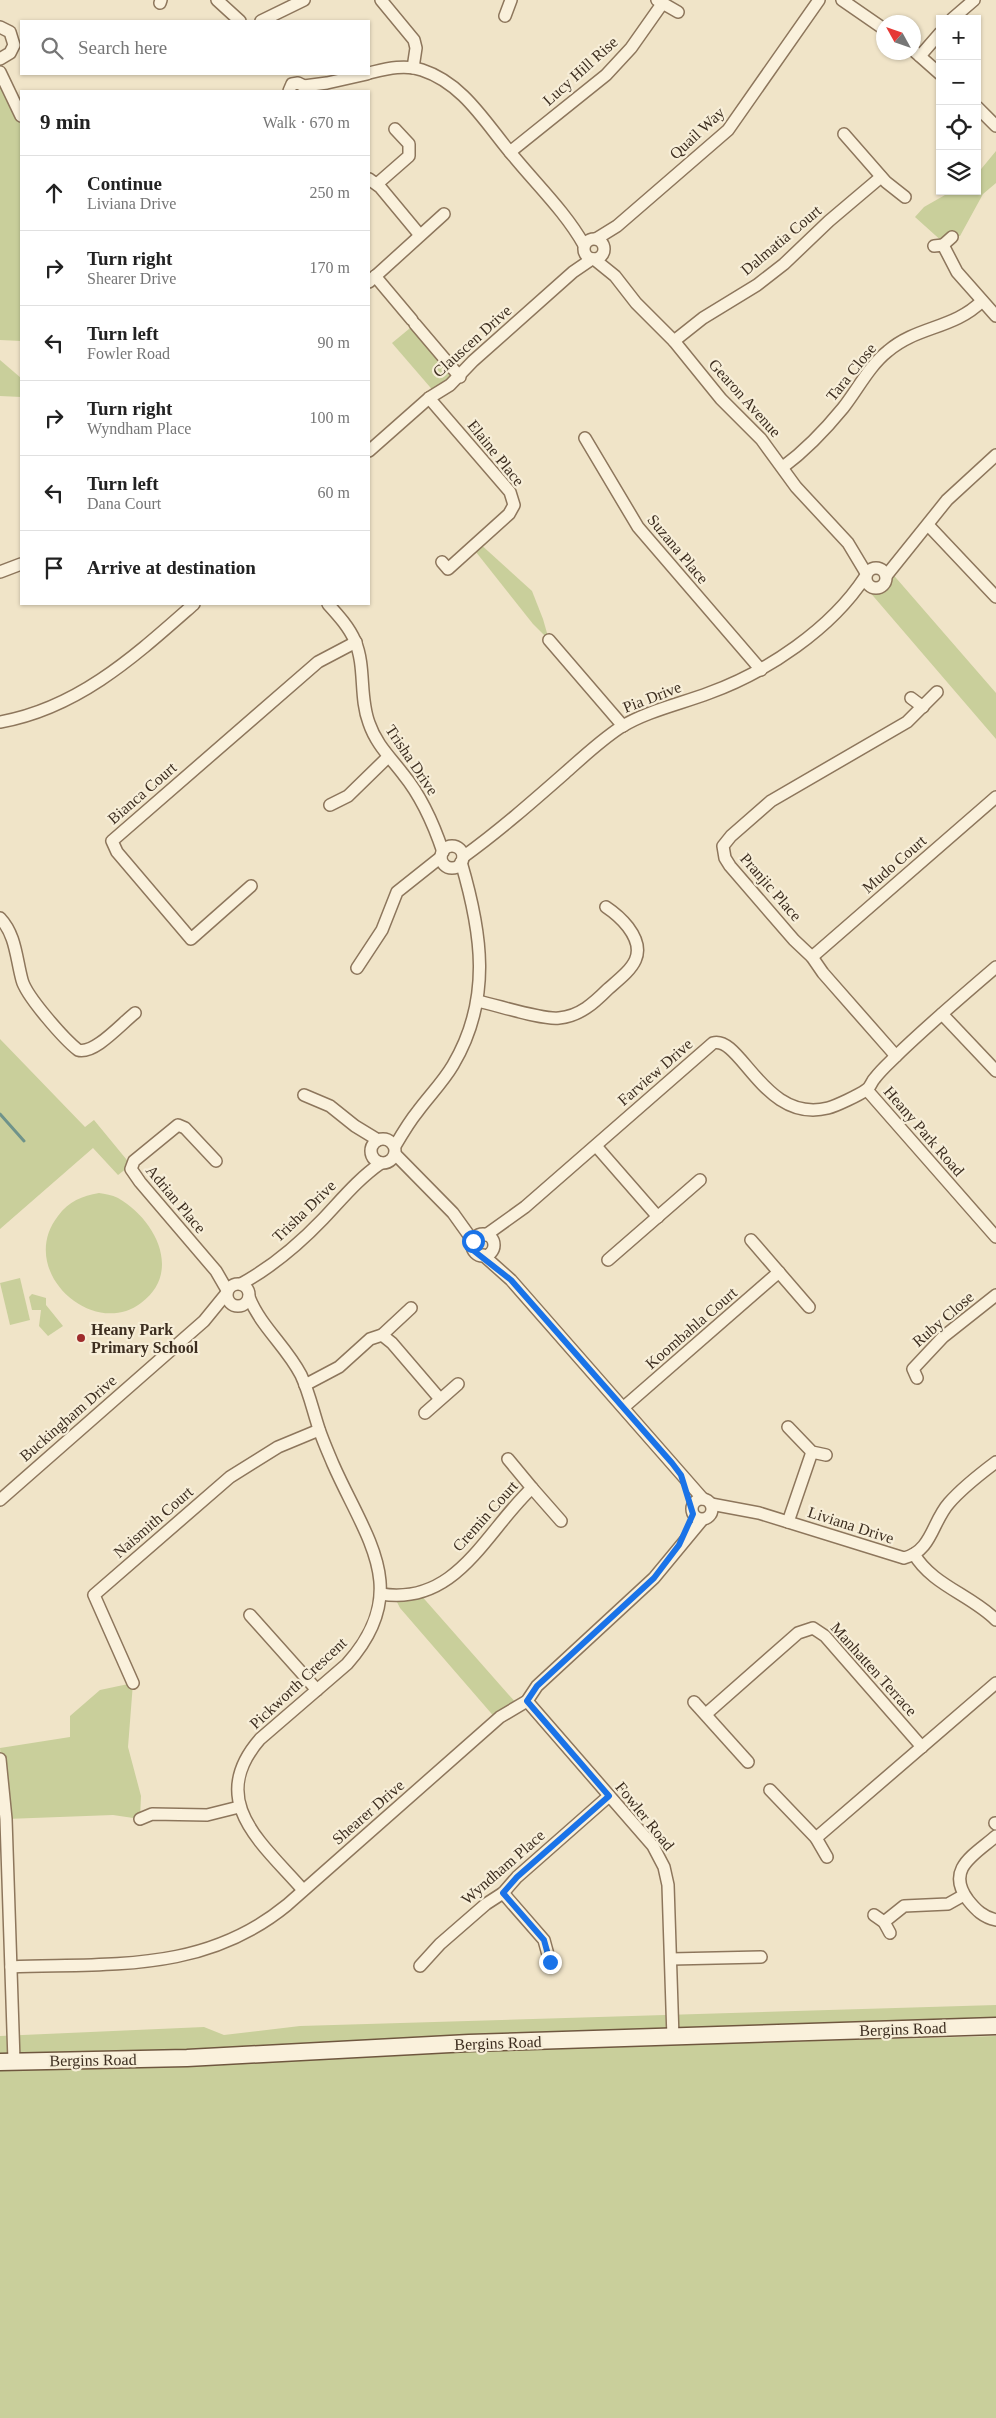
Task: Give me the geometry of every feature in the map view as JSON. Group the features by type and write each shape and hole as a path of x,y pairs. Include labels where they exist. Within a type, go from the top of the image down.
{"main road":[{"name":"Bergins Road","path":"7,2061 187,2058 469,2043 673,2038 996,2026"}],"street":[{"path":"217,0 239,20"},
{"path":"263,20 304,0"},
{"path":"382,0 414,40 416,48 413,68"},
{"path":"505,16 511,0"},
{"name":"Quail Way","path":"594,249 617,226 728,130 818,0"},
{"path":"842,0 876,23"},
{"path":"957,15 974,0"},
{"name":"Lucy Hill Rise","path":"510,152 606,75 631,48 660,2 678,12"},
{"path":"2,25 14,40 5,56 7,84 20,114"},
{"path":"921,50 936,37"},
{"path":"921,57 936,71"},
{"path":"370,73 390,68 413,68 438,77 454,87 479,112 510,152 594,249"},
{"path":"0,72 7,84"},
{"path":"296,85 327,83 363,75"},
{"path":"981,112 996,126"},
{"path":"395,129 409,144 409,156 373,182 419,234"},
{"path":"844,134 881,177 905,197"},
{"name":"Dalmatia Court","path":"674,341 703,318 772,273 881,177"},
{"path":"444,214 419,234 414,242 372,279 414,322 460,376"},
{"path":"952,237 938,245 957,272 996,316"},
{"name":"Gearon Avenue","path":"594,249 636,303 674,341 721,399 761,439 783,467 796,488 848,543 881,570"},
{"name":"Clauscen Drive","path":"370,450 429,398 460,376 473,361 573,272 594,249"},
{"name":"Tara Close","path":"783,467 825,429 887,351 916,334 965,316 982,301"},
{"name":"Elaine Place","path":"429,398 510,492 514,506 509,514 448,569"},
{"name":"Suzana Place","path":"585,438 638,527 761,670"},
{"path":"881,570 916,539 954,492 996,455"},
{"path":"928,525 996,597"},
{"name":"Gearon Avenue","path":"848,543 866,575"},
{"path":"0,572 20,564"},
{"path":"871,568 881,570 882,586 872,588 866,583 866,575 871,568"},
{"name":"Pia Drive","path":"834,614 866,575"},
{"name":"Pia Drive","path":"357,968 382,930 397,892 406,883 496,832 604,739 623,726 646,715 717,691 761,670 792,649 834,614 872,588"},
{"path":"0,722 42,711 85,691 129,661 193,605"},
{"name":"Trisha Drive","path":"232,1288 272,1263 321,1221 417,1112 453,1065 471,1024 477,1001 480,949 469,893 409,782 388,757 373,734 366,713 356,642 348,628 329,605"},
{"path":"549,640 623,726"},
{"name":"Bianca Court","path":"250,886 191,939 117,852 112,841 318,662 356,642"},
{"name":"Pranjic Place","path":"896,1056 812,957 794,940 730,866 724,855 725,842 778,796 907,722 937,692"},
{"path":"911,698 924,707"},
{"path":"330,805 348,796 388,757"},
{"name":"Mudo Court","path":"812,957 996,796"},
{"path":"477,1001 558,1018 575,1014 592,1004 634,963 638,951 637,938 617,914 606,907"},
{"path":"0,918 16,947 22,980 29,994 78,1050 83,1051 94,1047 135,1013"},
{"name":"Heany Park Road","path":"996,967 896,1056 879,1073 867,1090 996,1237"},
{"path":"942,1014 996,1071"},
{"name":"Farview Drive","path":"480,1237 525,1207 703,1051 716,1042 729,1047 773,1095 792,1106 806,1109 828,1108 867,1090"},
{"path":"304,1095 330,1106 419,1180 480,1237 491,1238 493,1246 511,1280"},
{"name":"Adrian Place","path":"216,1161 185,1128 178,1125 134,1161 131,1169 140,1182 232,1288"},
{"path":"596,1146 658,1217"},
{"path":"608,1260 700,1180"},
{"name":"Farview Drive","path":"493,1246 525,1207"},
{"path":"480,1237 474,1251 483,1255 511,1280 624,1408 681,1475 702,1510"},
{"path":"751,1240 809,1307"},
{"path":"483,1255 489,1254 493,1246"},
{"name":"Trisha Drive","path":"249,1295 272,1263"},
{"name":"Koombahla Court","path":"624,1408 779,1272"},
{"path":"232,1288 246,1288 249,1295 245,1303 236,1306 229,1302 232,1288"},
{"name":"Buckingham Drive","path":"0,1500 204,1321 232,1288"},
{"name":"Ruby Close","path":"911,1370 943,1337 996,1294"},
{"name":"Pickworth Crescent","path":"249,1295 262,1324"},
{"name":"Buckingham Drive","path":"204,1321 236,1306"},
{"name":"Pickworth Crescent","path":"236,1306 262,1324 290,1357 305,1385 319,1430 351,1504 375,1552 381,1594 376,1619 369,1635 346,1664 260,1739 248,1754 238,1780 239,1807 247,1824 304,1890"},
{"path":"305,1385 338,1367 370,1339 382,1336 411,1308"},
{"path":"382,1336 392,1343 440,1399"},
{"path":"425,1413 458,1384"},
{"path":"788,1427 812,1452 826,1455"},
{"name":"Naismith Court","path":"134,1683 94,1594 230,1477 278,1447 319,1430"},
{"path":"788,1522 812,1452"},
{"name":"Cremin Court","path":"508,1459 561,1521"},
{"name":"Liviana Drive","path":"702,1510 744,1508 897,1557 914,1554 928,1542 949,1503 996,1462"},
{"name":"Cremin Court","path":"381,1594 410,1596 438,1586 488,1542 508,1511 532,1488"},
{"name":"Shearer Drive","path":"11,1967 149,1962 197,1953 225,1944 253,1929 280,1911 500,1717 527,1701 537,1686 654,1578 702,1510"},
{"path":"914,1554 925,1571 981,1607 996,1620"},
{"path":"250,1615 317,1690"},
{"name":"Manhatten Terrace","path":"706,1714 798,1633 813,1628 825,1636 922,1747"},
{"path":"816,1838 996,1683"},
{"name":"Fowler Road","path":"527,1701 654,1846 664,1867 668,1885 673,2038"},
{"path":"694,1702 748,1762"},
{"path":"0,1759 4,1791 11,1967 7,2061"},
{"path":"770,1790 816,1838 827,1857"},
{"name":"Wyndham Place","path":"420,1966 440,1944 486,1904 503,1893 517,1877 609,1796"},
{"path":"140,1819 152,1814 207,1816 239,1807"},
{"path":"996,1836 960,1870 958,1883 964,1895 978,1912 996,1920"},
{"path":"503,1893 544,1940 550,1962"},
{"path":"884,1922 904,1906 948,1904 964,1895"},
{"path":"874,1915 884,1922 890,1933"},
{"path":"671,1959 761,1957"}],"green space":[{"path":"0,73 20,114 20,341 0,340"},
{"path":"996,151 996,183 983,194 960,236 952,237 945,244 915,217 924,207 945,195 981,195 981,169"},
{"path":"415,324 460,377 436,394 392,343"},
{"path":"0,360 20,377 20,397 0,396"},
{"path":"478,542 532,591 549,640 533,624 472,547"},
{"path":"890,571 996,693 996,739 868,590 883,586"},
{"path":"0,1039 85,1127 94,1120 131,1165 118,1175 93,1148 0,1229"},
{"path":"99,1193 118,1198 143,1219 153,1232 162,1262 160,1276 154,1290 141,1303 122,1312 101,1313 82,1306 65,1294 53,1277 46,1258 47,1237 58,1216 76,1200"},
{"path":"20,1278 30,1320 10,1325 0,1283"},
{"path":"32,1294 46,1298 46,1305 63,1326 48,1336 39,1326 41,1310 32,1310 29,1297"},
{"path":"419,1593 519,1706 497,1720 400,1608 394,1596"},
{"path":"133,1683 128,1747 141,1796 140,1819 113,1815 6,1819 0,1748 70,1737 70,1716 100,1690"},
{"path":"996,2005 996,2026 0,2062 0,2036 204,2027 224,2035 300,2026"},
{"path":"996,2036 996,2418 0,2418 0,2071 413,2052"}],"waterway":[{"path":"0,1114 24,1141"}],"place":[{"name":"Heany Park Primary School","path":"81,1338"}],"route":[{"path":"473,1241 474,1251 479,1255 483,1255 511,1280 672,1463 681,1475 693,1514 679,1545 654,1578 537,1686 527,1701 609,1796 517,1877 503,1893 544,1940 550,1962"}]}
